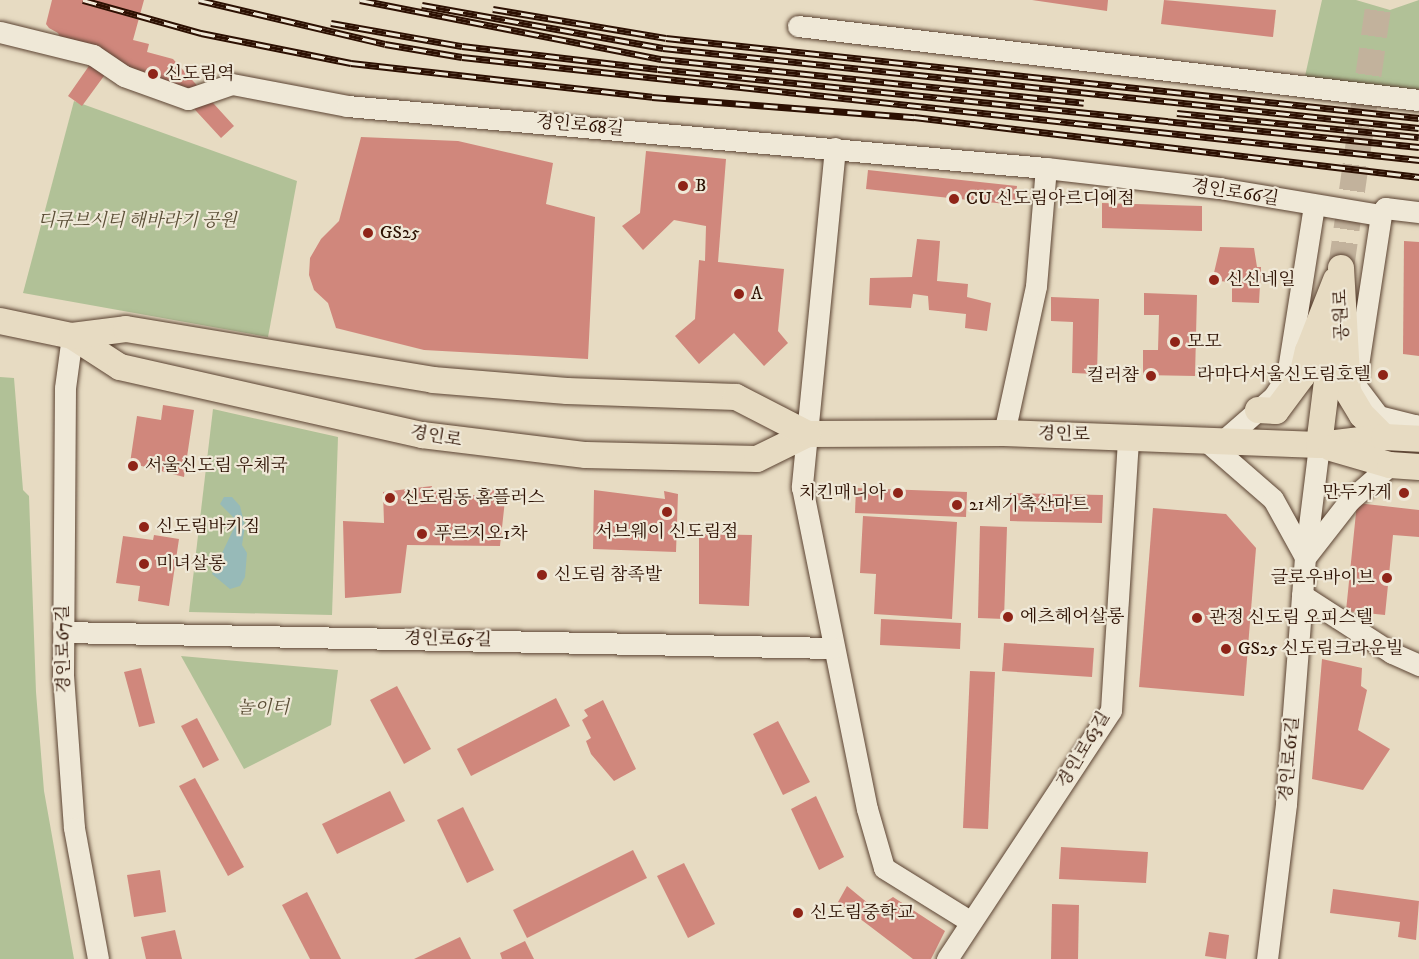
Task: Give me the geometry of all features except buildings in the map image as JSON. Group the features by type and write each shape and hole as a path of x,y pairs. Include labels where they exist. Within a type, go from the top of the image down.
{"main road":[{"path":"1258,410 1276,411 1302,376 1308,351 1341,268"},
{"path":"1319,445 1341,268"},
{"name":"공원로","path":"1341,268 1344,362 1348,392 1362,416 1384,437"},
{"name":"경인로","path":"10,323 72,336 126,329 433,380 567,391 736,397 808,434"},
{"name":"경인로","path":"72,336 120,367 422,435 504,448 586,455 757,459 808,434 1004,433 1214,439 1319,445 1384,437 1416,439"},
{"name":"경인로","path":"1319,445 1390,465 1419,467"}],"street":[{"path":"798,26 1419,100"},
{"name":"경인로68길","path":"0,32 93,55 124,76 188,99 232,84 347,106 835,148"},
{"path":"835,148 802,488 832,648 867,809 884,868 971,922"},
{"name":"경인로66길","path":"835,148 1046,168 1219,188 1314,206 1381,215 1385,208 1419,212"},
{"path":"1004,433 1036,286 1046,168"},
{"path":"1314,206 1287,376 1258,410 1214,439 1273,500 1292,527 1305,558 1350,500 1390,465"},
{"path":"1381,215 1355,385 1378,416 1415,425 1416,439"},
{"name":"경인로67길","path":"72,336 65,388 63,632 74,828 99,959"},
{"name":"경인로63길","path":"947,959 1111,710 1128,436"},
{"name":"경인로61길","path":"1267,959 1286,804 1305,558 1319,445"},
{"path":"1302,595 1392,653 1419,665"},
{"name":"경인로65길","path":"63,632 832,648"}],"green space":[{"path":"1322,0 1356,0 1390,10 1419,0 1419,90 1303,85"},
{"name":"디큐브시티 해바라기 공원","path":"74,101 297,181 268,337 23,293"},
{"path":"0,377 14,378 23,490 29,496 36,692 44,791 74,959 0,959"},
{"path":"213,409 338,437 332,615 189,612"},
{"name":"놀이터","path":"181,656 338,670 331,725 244,769"}],"water":[{"path":"224,497 232,497 240,506 245,526 242,545 247,553 245,577 240,586 230,589 212,574 234,528 233,517 220,504"}],"tunnel":[{"path":"1341,268 1379,0"}],"railway":[{"path":"83,0 201,33 351,63 652,97 914,117 1419,177"},
{"path":"199,0 385,44 462,57 1419,160"},
{"path":"360,0 661,59 1084,103"},
{"path":"422,5 663,48 1419,128"},
{"path":"493,9 666,38 1419,118"},
{"path":"331,23 462,46 658,69 1419,147"},
{"path":"1177,113 1419,137"}],"place":[{"name":"신도림역","path":"153,74"},
{"name":"B","path":"683,186"},
{"name":"CU 신도림아르디에점","path":"954,199"},
{"name":"GS25","path":"368,233"},
{"name":"신신네일","path":"1214,280"},
{"name":"A","path":"739,294"},
{"name":"모모","path":"1175,342"},
{"name":"라마다서울신도림호텔","path":"1383,375"},
{"name":"컬러챰","path":"1151,376"},
{"name":"서울신도림 우체국","path":"133,466"},
{"name":"치킨매니아","path":"898,493"},
{"name":"만두가게","path":"1404,493"},
{"name":"신도림동 홈플러스","path":"390,498"},
{"name":"21세기축산마트","path":"957,505"},
{"name":"서브웨이 신도림점","path":"667,512"},
{"name":"신도림바키짐","path":"144,527"},
{"name":"푸르지오1차","path":"422,534"},
{"name":"미녀살롱","path":"144,564"},
{"name":"신도림 참족발","path":"542,575"},
{"name":"글로우바이브","path":"1387,578"},
{"name":"에츠헤어살롱","path":"1008,617"},
{"name":"관정 신도림 오피스텔","path":"1197,618"},
{"name":"GS25 신도림크라운빌","path":"1226,649"},
{"name":"신도림중학교","path":"798,913"}]}
